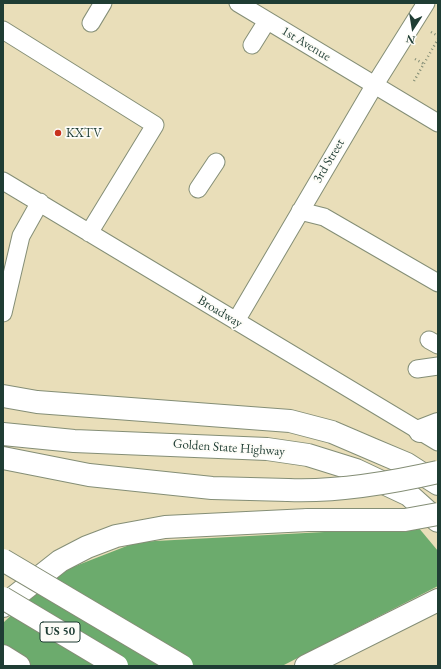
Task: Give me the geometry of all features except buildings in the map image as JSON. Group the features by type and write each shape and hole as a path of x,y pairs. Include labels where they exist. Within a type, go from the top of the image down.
{"highway":[{"path":"3,396 36,402 290,421 332,432 407,464 438,484"},
{"name":"Golden State Highway","path":"5,434 74,441 267,449 308,455 356,470 408,495 438,521"},
{"path":"3,458 89,475 212,488 297,490 348,487 405,480 438,472"},
{"path":"3,606 60,561 87,547 116,536 165,527 308,520 405,520 438,514"},
{"path":"3,560 182,666"},
{"name":"US 50","path":"3,598 117,666"},
{"path":"306,666 438,600"},
{"path":"3,656 19,666"}],"street":[{"path":"91,23 103,3"},
{"name":"1st Avenue","path":"238,3 374,86 438,123"},
{"name":"3rd Street","path":"236,321 374,86 426,3"},
{"path":"252,45 267,21"},
{"path":"3,30 155,125 89,233"},
{"path":"198,190 216,162"},
{"name":"Broadway","path":"3,181 236,321 432,432"},
{"path":"3,313 21,236 40,202"},
{"path":"300,211 324,217 438,284"},
{"path":"417,369 438,366"}],"path":[{"path":"431,32 438,36"},
{"path":"414,81 438,39"},
{"path":"415,59 424,64"}],"green space":[{"path":"418,527 438,551 438,586 282,666 3,666 3,623 55,574 137,542"}],"place":[{"name":"KXTV","path":"58,133"}]}
